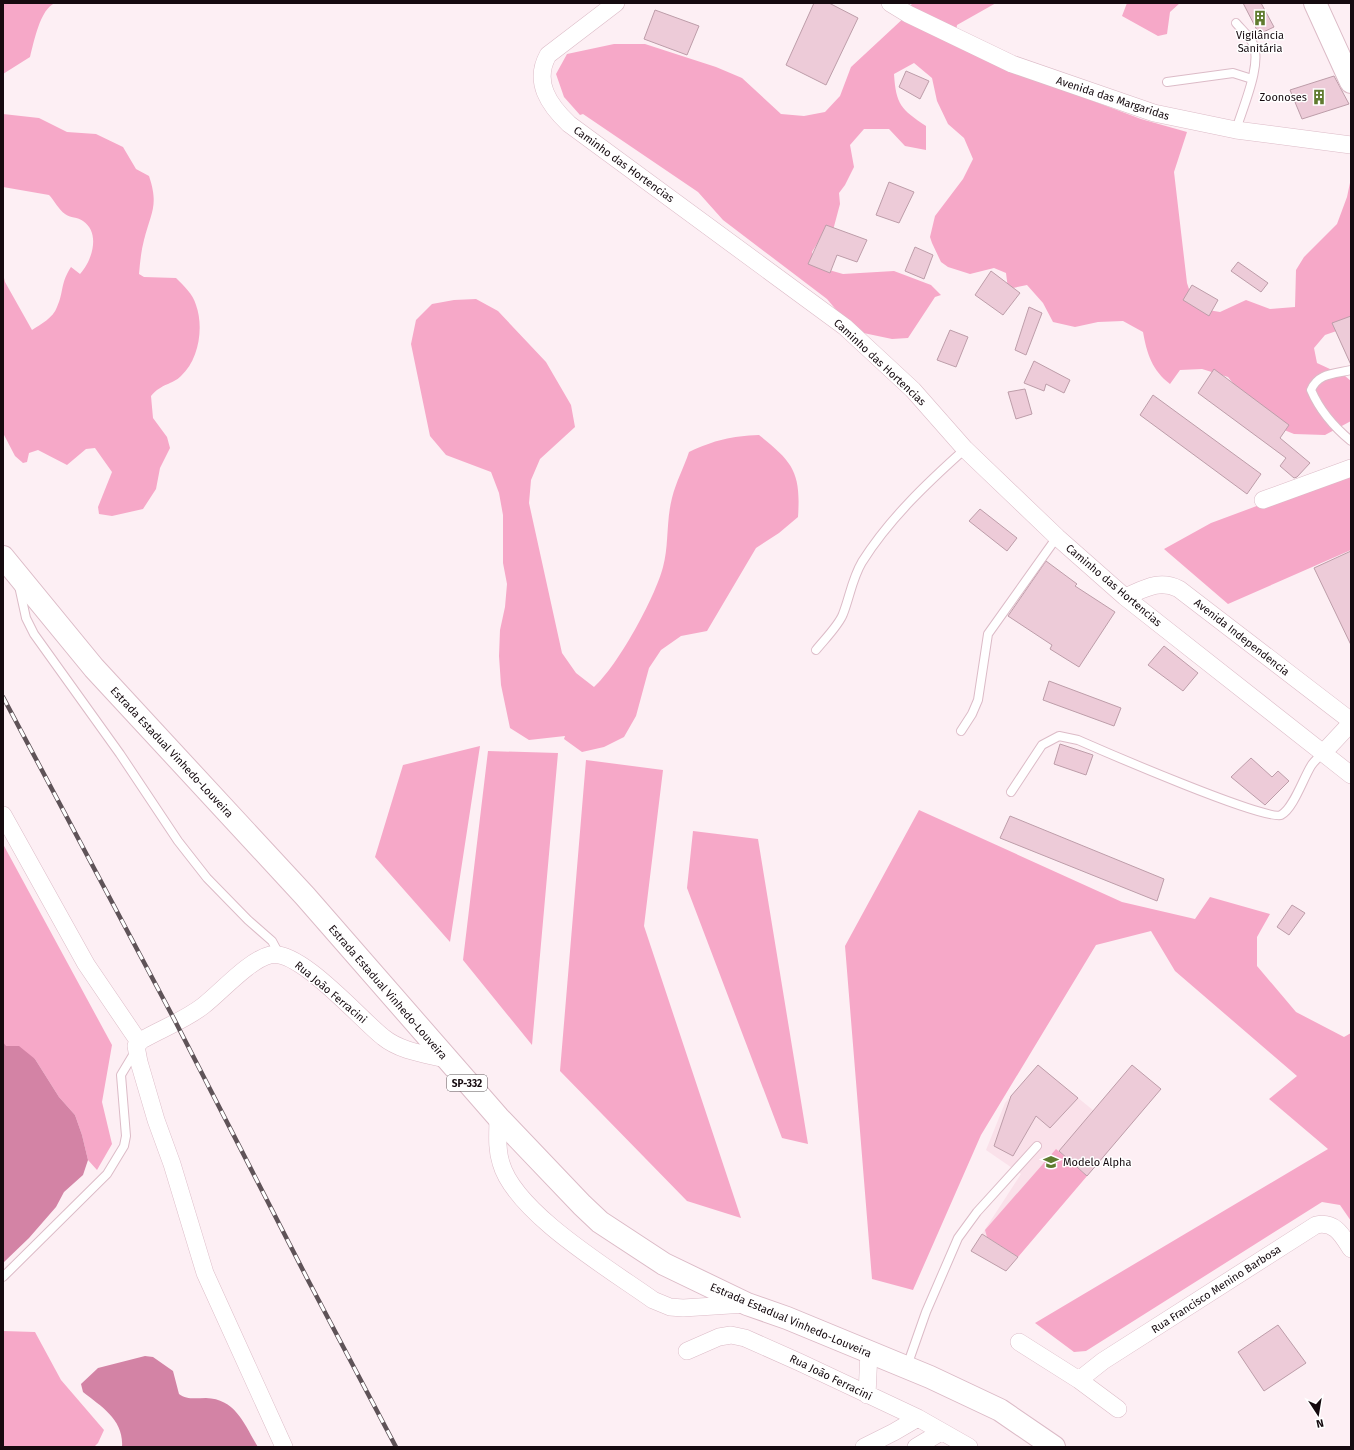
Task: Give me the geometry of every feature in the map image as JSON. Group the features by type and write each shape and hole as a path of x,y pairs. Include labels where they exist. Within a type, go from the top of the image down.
{"main road":[{"path":"1315,3 1351,82"},
{"name":"Estrada Estadual Vinhedo-Louveira","path":"9,564 94,668 305,896 498,1117 600,1222 664,1264 746,1304 787,1318 906,1367 1000,1410 1054,1447"}],"street":[{"name":"Caminho das Hortencias","path":"616,3 548,55 544,62 543,87 555,111 569,124 845,327 913,390 965,449 1057,537 1125,597 1351,775"},
{"name":"Avenida das Margaridas","path":"890,3 908,14 1012,64 1154,113 1236,130 1351,145"},
{"path":"1263,500 1351,468"},
{"name":"Avenida Independencia","path":"1125,597 1154,584 1166,584 1179,589 1351,722"},
{"path":"1323,753 1351,722"},
{"path":"3,815 86,964 138,1046 156,1120 172,1164 205,1272 284,1447"},
{"path":"138,1046 202,1007 249,967 270,955 279,954"},
{"name":"Rua João Ferracini","path":"279,954 288,956 307,968 383,1038 399,1047 446,1059"},
{"path":"498,1117 498,1152 508,1178 521,1198 559,1234 653,1300 670,1307 683,1308 746,1304"},
{"name":"Rua Francisco Menino Barbosa","path":"1079,1380 1103,1361 1316,1226 1327,1225 1338,1230 1351,1249"},
{"name":"Rua João Ferracini","path":"687,1351 719,1337 731,1335 745,1338 918,1418 970,1447"},
{"path":"1019,1342 1079,1380 1118,1409"},
{"path":"867,1395 869,1352"},
{"path":"864,1447 918,1418"},
{"path":"916,1447 941,1432"}],"lane":[{"path":"1236,23 1253,42 1256,53 1256,65 1236,130"},
{"path":"1167,82 1233,73 1252,79"},
{"path":"1351,370 1322,376 1314,382 1311,390 1316,402 1334,427 1351,441"},
{"path":"816,650 843,615 851,584 858,570 886,527 934,477 965,449"},
{"path":"961,731 972,714 978,700 988,634 1057,537"},
{"path":"9,564 26,618 34,634 192,859 207,878 248,920 272,941 279,954"},
{"path":"1012,792 1042,745 1059,736 1078,740 1236,804 1273,816 1280,816 1287,810 1311,766 1323,753"},
{"path":"3,1277 107,1174 124,1146 126,1136 121,1075 138,1046"},
{"path":"906,1367 926,1312 958,1238 977,1212 1037,1146"}],"shaded area":[{"path":"3,3 55,3 45,12 38,27 30,57 3,74"},
{"path":"912,3 996,3 957,25 956,31 1069,92 1141,119 1187,132 1174,172 1187,283 1193,301 1202,309 1220,312 1246,300 1270,309 1295,307 1296,270 1304,257 1337,224 1347,197 1351,178 1351,326 1325,335 1314,348 1317,363 1345,376 1351,381 1351,421 1325,435 1294,434 1277,427 1254,410 1228,377 1202,369 1180,370 1170,384 1159,373 1151,361 1143,332 1123,321 1098,322 1075,327 1053,322 1043,303 1027,285 1008,289 1006,273 994,268 970,274 948,267 941,262 930,237 935,216 963,179 973,159 964,138 948,124 937,101 932,78 914,63 894,74 896,93 898,100 905,110 926,126 926,150 905,146 889,129 864,129 850,145 854,167 839,193 840,204 832,234 822,236 812,252 815,266 843,274 894,271 931,285 941,295 935,297 908,338 892,339 854,331 827,299 723,220 698,192 583,114 580,115 564,97 556,74 567,54 614,44 645,44 716,67 742,78 781,114 804,116 825,112 840,96 851,67 907,15"},
{"path":"1127,3 1180,3 1170,12 1167,34 1158,36 1122,16"},
{"path":"3,114 39,118 67,132 96,134 123,147 136,169 149,176 152,186 154,202 153,209 143,244 139,274 144,277 176,278 188,290 195,301 200,323 200,333 196,352 192,361 178,379 159,389 151,396 153,418 167,437 170,448 160,468 156,489 143,509 112,516 99,514 98,507 112,472 95,448 86,449 67,465 38,450 29,453 27,462 23,463 15,456 3,433 3,274 5,282 32,330 53,314 59,302 65,278 71,267 80,274 91,255 93,240 89,226 81,220 65,214 49,195 3,187"},
{"path":"476,299 498,311 546,362 571,405 575,427 540,459 531,480 529,503 562,653 576,673 594,687 624,648 644,613 659,580 665,559 672,498 689,452 723,439 759,435 771,444 787,461 796,478 799,502 798,517 779,533 756,548 707,631 681,636 661,650 649,668 636,716 624,737 604,747 582,752 564,739 565,736 529,740 510,728 501,685 499,656 500,630 505,607 507,584 503,563 503,515 499,493 491,472 446,455 430,436 411,344 416,320 432,304 454,300"},
{"path":"1351,471 1351,550 1228,604 1164,549 1211,523"},
{"path":"480,746 450,942 375,857 403,765"},
{"path":"488,751 558,753 532,1045 463,960"},
{"path":"586,760 663,770 644,926 741,1218 687,1201 560,1071"},
{"path":"919,810 1122,902 1195,919 1210,897 1270,914 1257,937 1257,966 1296,1012 1344,1037 1351,1033 1351,1221 1340,1205 1322,1202 1086,1351 1074,1352 1035,1323 1328,1149 1269,1099 1297,1076 1175,971 1151,931 1096,945 981,1135 913,1290 872,1279 845,946"},
{"path":"693,831 758,839 808,1144 782,1138 687,888"},
{"path":"3,844 112,1045 102,1102 112,1144 97,1170 88,1160 75,1115 59,1097 35,1059 5,1046 3,1042"},
{"path":"3,1042 6,1046 19,1046 35,1059 59,1097 75,1115 88,1160 83,1175 64,1192 56,1207 29,1238 3,1263"},
{"name":"Modelo Alpha","path":"1038,1065 1094,1111 1132,1065 1161,1089 1006,1271 971,1251 1021,1174 986,1150 1005,1103"},
{"path":"1056,1149 1087,1176 1018,1257 987,1237 985,1230"},
{"path":"3,1331 35,1332 61,1380 104,1430 98,1443 94,1447 3,1447"},
{"path":"145,1356 153,1357 173,1371 179,1394 182,1396 216,1399 232,1408 238,1414 258,1447 122,1447 122,1438 116,1422 104,1409 83,1392 81,1384 98,1368"}],"building":[{"path":"814,3 829,3 858,18 826,85 786,65"},
{"name":"Vigilância Sanitária","path":"1243,3 1261,3 1274,27 1259,34"},
{"path":"655,10 699,26 687,55 644,39"},
{"path":"906,71 929,81 920,99 899,87"},
{"name":"Zoonoses","path":"1334,76 1349,104 1302,119 1290,90"},
{"path":"889,182 914,192 899,223 876,215"},
{"path":"826,225 867,240 857,262 837,255 830,273 808,264"},
{"path":"915,247 933,255 924,279 905,271"},
{"path":"1238,262 1268,283 1261,292 1231,271"},
{"path":"991,271 1020,293 1003,315 975,295"},
{"path":"1192,285 1218,300 1209,316 1183,300"},
{"path":"1029,307 1042,313 1026,355 1015,350"},
{"path":"1351,316 1351,365 1332,323"},
{"path":"950,330 968,337 956,367 937,360"},
{"path":"1034,361 1070,380 1064,393 1046,384 1044,391 1024,383"},
{"path":"1214,369 1289,425 1280,438 1310,463 1297,477 1294,478 1280,466 1286,458 1198,393"},
{"path":"1025,389 1032,414 1016,419 1008,392"},
{"path":"1153,395 1261,474 1247,494 1140,415"},
{"path":"980,509 1017,538 1007,551 969,521"},
{"path":"1351,551 1351,645 1314,568"},
{"path":"1046,561 1077,584 1075,586 1115,612 1079,667 1050,649 1052,645 1008,616"},
{"path":"1164,646 1198,673 1183,691 1148,665"},
{"path":"1049,681 1121,708 1114,726 1043,700"},
{"path":"1060,744 1093,755 1086,775 1054,764"},
{"path":"1251,758 1272,777 1278,771 1289,781 1265,805 1231,777"},
{"path":"1010,816 1164,879 1157,901 1000,838"},
{"path":"1292,905 1305,913 1289,935 1277,927"},
{"path":"1038,1065 1078,1098 1050,1128 1036,1116 1013,1156 994,1146 1011,1096"},
{"path":"1132,1065 1161,1089 1087,1176 1059,1151"},
{"path":"982,1234 1018,1257 1006,1271 971,1251"},
{"path":"1278,1325 1306,1363 1264,1391 1238,1352"}],"railway":[{"path":"3,697 173,1017 309,1282 396,1447"}],"place":[{"name":"Vigilância Sanitária","path":"1260,18"},
{"name":"Zoonoses","path":"1319,97"},
{"name":"Modelo Alpha","path":"1051,1162"}]}
